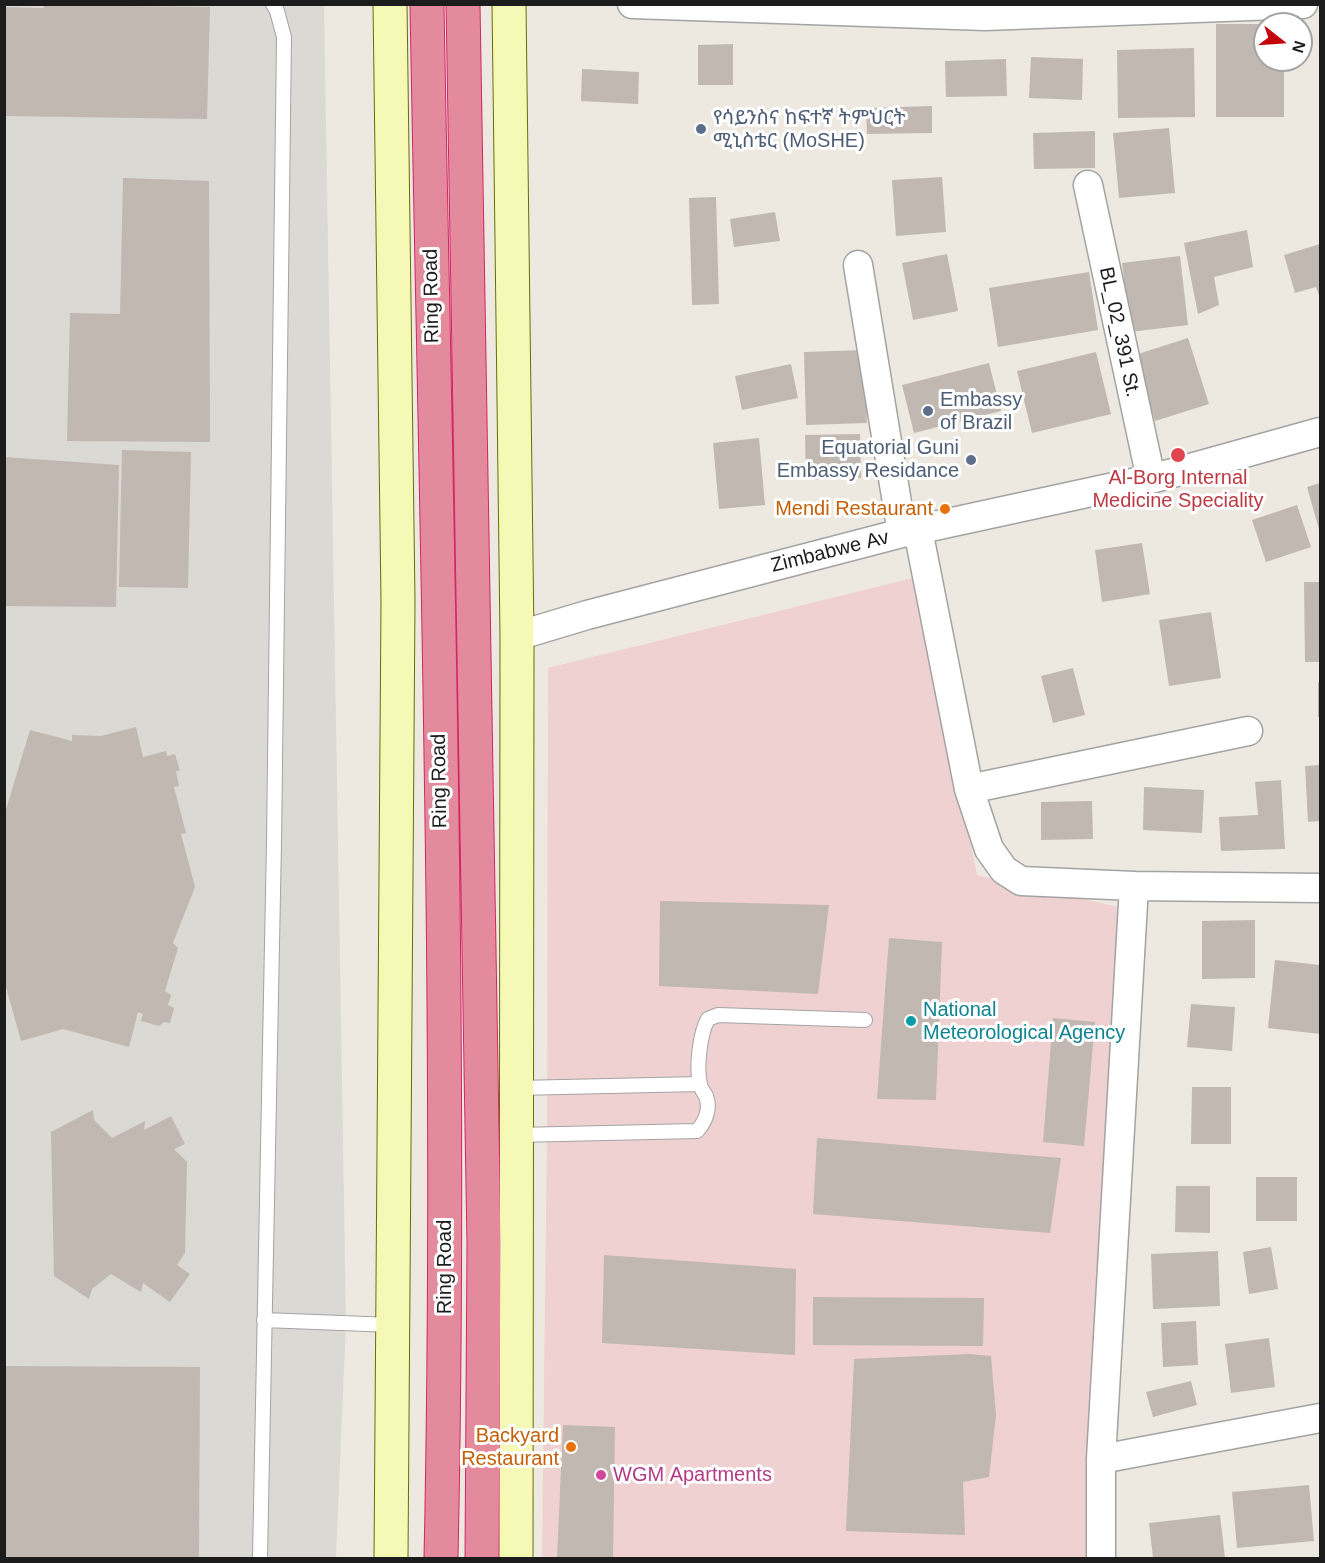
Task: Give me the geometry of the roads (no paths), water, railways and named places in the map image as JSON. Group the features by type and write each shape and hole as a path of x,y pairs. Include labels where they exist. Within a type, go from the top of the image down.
{"highway":[{"name":"Ring Road","path":"427,4 443,956 446,1330 441,1558"},
{"name":"Ring Road","path":"463,4 484,1244 482,1558"}],"street":[{"path":"390,4 398,600 391,1558"},
{"path":"509,4 517,636 516,1558"},
{"path":"632,4 835,7 985,16 1303,4"},
{"name":"BL_02_391 St.","path":"1088,185 1151,479"},
{"path":"858,265 910,532 969,789 988,849 1004,870 1021,881 1134,886 1320,888"},
{"name":"Zimbabwe Av","path":"517,636 586,615 910,532 1151,479 1320,432"},
{"path":"969,789 1248,731"},
{"path":"1101,1558 1101,1459 1134,886"},
{"path":"1101,1459 1320,1418"}],"lane":[{"path":"260,1558 284,37 273,4"},
{"path":"516,1135 697,1131 704,1122 707,1112 707,1099 700,1084 701,1030 708,1019 718,1016 864,1020"},
{"path":"517,1088 700,1084"},
{"path":"264,1320 392,1325"}],"place":[{"name":"የሳይንስና ከፍተኛ ትምህርት ሚኒስቴር (MoSHE)","path":"701,129"},
{"name":"Embassy of Brazil","path":"928,411"},
{"name":"Al-Borg Internal Medicine Speciality","path":"1178,455"},
{"name":"Equatorial Guni Embassy Residance","path":"971,460"},
{"name":"Mendi Restaurant","path":"945,509"},
{"name":"National Meteorological Agency","path":"911,1021"},
{"name":"Backyard Restaurant","path":"571,1447"},
{"name":"WGM Apartments","path":"601,1475"}]}
